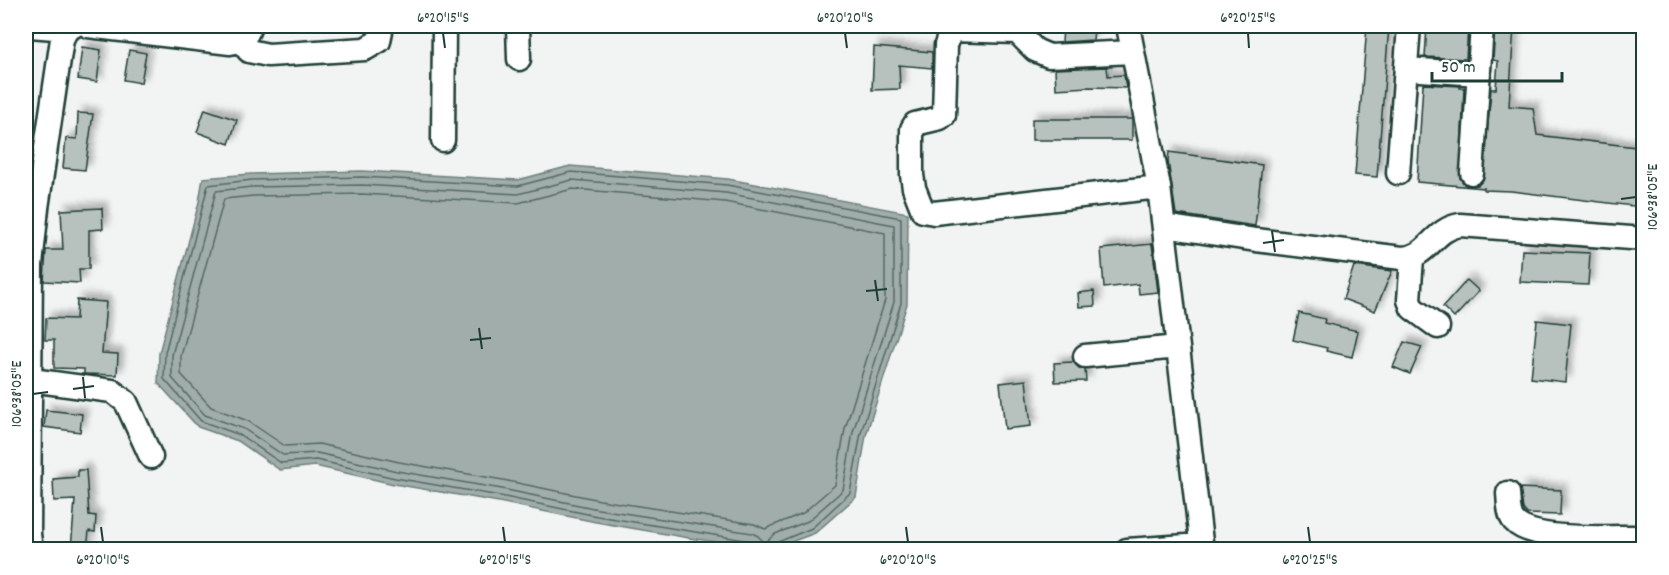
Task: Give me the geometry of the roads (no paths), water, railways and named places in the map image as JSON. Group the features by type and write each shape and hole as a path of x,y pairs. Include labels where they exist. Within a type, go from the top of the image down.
{"street":[{"path":"30,26 76,27 230,43 245,33 249,51 268,55 365,49 379,41 382,26"},
{"path":"443,140 444,26"},
{"path":"518,26 519,59"},
{"path":"1127,549 1202,547 1159,188 1128,26"},
{"path":"1398,173 1409,26"},
{"path":"1472,173 1482,26"},
{"path":"29,540 31,380 27,352 29,255 62,39 76,27"},
{"path":"1133,51 1049,56 1035,50 1017,32 951,28 946,45 944,115 915,124 912,129 914,188 923,211 934,213 1159,188"},
{"path":"1406,69 1479,74"},
{"path":"1164,226 1256,240 1412,258 1420,253 1442,230 1460,225 1644,239"},
{"path":"1412,258 1409,300 1412,308 1438,327"},
{"path":"1085,356 1179,347"},
{"path":"31,380 112,391 119,395 126,402 152,457"},
{"path":"1508,493 1510,514 1515,522 1535,532 1552,536 1644,537"}],"water":[{"path":"570,166 728,179 908,213 907,304 866,435 856,497 815,533 772,549 596,522 394,484 315,466 280,470 238,441 198,427 158,383 159,353 199,202 203,178 251,174 362,171 518,180"}]}
